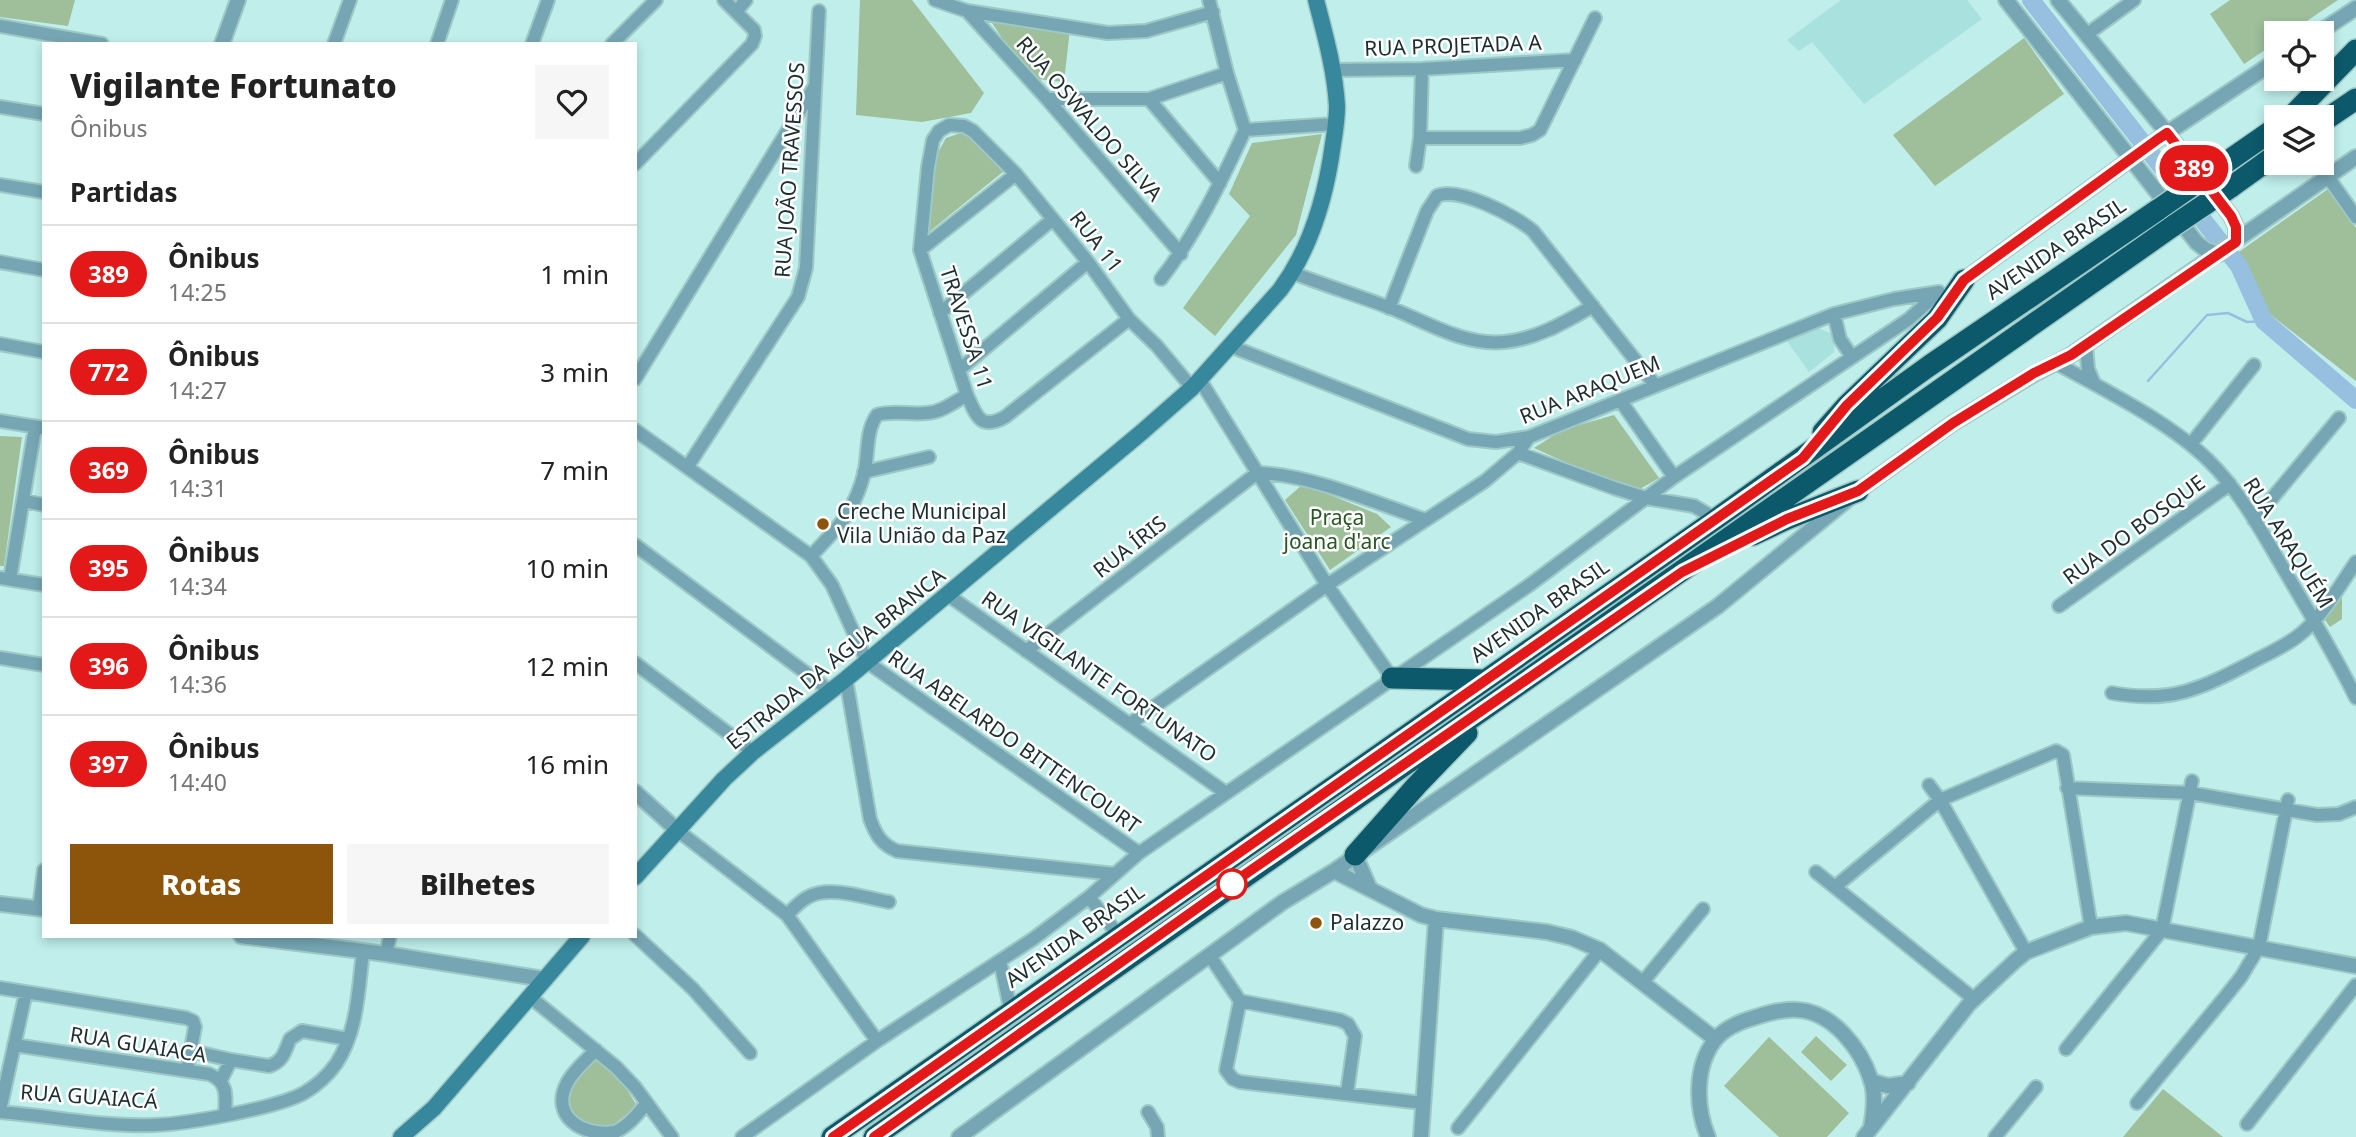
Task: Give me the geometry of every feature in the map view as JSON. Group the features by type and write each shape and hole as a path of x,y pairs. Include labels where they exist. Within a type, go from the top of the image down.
{"highway":[{"path":"2301,105 2356,50"},
{"name":"AVENIDA BRASIL","path":"2307,105 2356,71"},
{"path":"2334,115 2356,99"},
{"path":"2334,118 2356,110"},
{"name":"AVENIDA BRASIL","path":"832,1137 1803,458 1929,366 2264,136"},
{"path":"874,1137 1244,875 1682,572 2264,163"},
{"path":"1803,458 1847,405 1937,318 1964,280"},
{"path":"1682,572 1787,519 1858,491"},
{"path":"1392,678 1485,680"},
{"path":"1355,855 1425,776 1510,692"}],"main road":[{"name":"ESTRADA DA ÁGUA BRANCA","path":"637,875 753,751 846,680 1196,384 1293,273 1322,205 1336,124 1333,70 1316,0"},
{"path":"401,1137 434,1108 580,938"}],"street":[{"path":"223,42 238,0"},
{"path":"335,42 350,0"},
{"path":"438,42 452,0"},
{"path":"533,42 548,0"},
{"path":"614,42 656,0"},
{"path":"637,162 752,44 754,30 724,0"},
{"path":"736,12 746,0"},
{"path":"935,0 968,11 1108,33 1146,31 1211,6 1227,73 1245,130 1181,254 1161,279"},
{"path":"2006,0 2117,143 2135,155 2197,243 2206,250 2227,248"},
{"path":"2058,0 2166,130 2231,216 2236,227 2227,248"},
{"path":"2085,35 2134,0"},
{"path":"2334,22 2356,8"},
{"name":"RUA JOÃO TRAVESSOS","path":"688,466 803,284 817,83 819,11"},
{"name":"RUA OSWALDO SILVA","path":"968,11 1181,254"},
{"path":"1420,138 1520,138 1540,130 1595,18"},
{"path":"0,26 91,42"},
{"name":"RUA PROJETADA A","path":"1333,70 1422,69 1575,60"},
{"name":"AVENIDA BRASIL","path":"1964,280 2166,130 2264,68"},
{"path":"1416,166 1420,138 1422,69"},
{"path":"1047,99 1149,99 1227,73"},
{"path":"637,376 817,83"},
{"path":"1149,99 1220,183"},
{"path":"0,107 42,114"},
{"path":"1245,130 1336,124"},
{"name":"TRAVESSA 11","path":"964,126 949,125 939,131 933,140 920,250 975,414 981,421 995,423 1129,319"},
{"name":"RUA 11","path":"964,126 982,138 1016,174 1088,262 1129,319 1196,384 1257,473 1327,585 1392,678"},
{"path":"2109,173 2117,143"},
{"path":"958,1137 1283,902 1334,871 1718,606 1858,491 1953,423 2034,373 2086,345 2356,158"},
{"path":"920,250 1016,174"},
{"path":"2328,177 2356,217"},
{"path":"0,185 42,192"},
{"path":"1390,308 1427,211 1437,196 1452,193 1490,206 1523,222 1533,230 1655,385"},
{"path":"940,313 1053,219"},
{"path":"0,262 42,270"},
{"path":"959,370 1088,262"},
{"path":"1293,273 1390,308 1467,340 1484,342 1527,338 1553,328 1592,306"},
{"name":"RUA ARAQUEM","path":"1230,346 1468,439 1496,442 1529,437 1834,314 1894,299 1939,292 1964,280"},
{"name":"AVENIDA BRASIL","path":"742,1137 877,1041 1000,961 1088,897 1139,853 1528,586 1674,477 1909,319 1939,292"},
{"path":"1834,314 1840,339 1852,357"},
{"path":"0,344 42,352"},
{"path":"2086,345 2088,369 2094,383"},
{"name":"RUA ARAQUÉM","path":"2056,363 2094,383 2191,444 2230,484 2353,683 2356,698"},
{"path":"2191,444 2254,365"},
{"path":"811,556 849,513 864,472 870,429 877,415 937,412 967,395"},
{"path":"1620,400 1674,477"},
{"path":"2254,520 2339,418"},
{"path":"0,421 39,427 5,579 42,585"},
{"path":"637,431 811,556 832,585 867,662"},
{"path":"1131,723 1327,585 1485,481 1518,453 1529,437"},
{"path":"1518,453 1647,498 1679,501 1695,506 1716,519"},
{"path":"864,472 929,457"},
{"path":"1257,473 1278,473 1300,478 1426,520"},
{"name":"RUA ÍRIS","path":"1026,651 1257,473"},
{"name":"RUA DO BOSQUE","path":"2059,606 2230,484"},
{"path":"24,501 42,505"},
{"path":"637,546 830,691"},
{"path":"2112,693 2146,697 2191,691 2286,644 2314,621 2356,562"},
{"path":"2341,584 2356,584"},
{"name":"RUA VIGILANTE FORTUNATO","path":"948,595 1226,793"},
{"path":"0,658 42,665"},
{"name":"RUA ABELARDO BITTENCOURT","path":"867,662 1139,853"},
{"path":"637,664 753,751"},
{"path":"846,680 870,819 875,832 887,846 897,851 1115,874"},
{"path":"1836,886 1940,800 2056,751 2063,755 2091,927"},
{"path":"1930,785 2026,952"},
{"path":"2067,788 2191,787 2288,805 2328,816 2356,807"},
{"path":"2066,1049 2162,930 2191,787"},
{"path":"637,794 677,830 787,915 877,1041"},
{"path":"2137,1103 2233,987 2259,947 2288,805"},
{"path":"1355,855 1370,888"},
{"path":"1334,871 1421,915 1548,932 1572,938 1600,950 1715,1039"},
{"path":"1816,872 1974,999"},
{"path":"787,915 808,897 819,893 889,902"},
{"path":"1088,897 1118,935"},
{"path":"0,904 41,909"},
{"path":"1642,983 1703,909"},
{"path":"1421,1137 1436,919"},
{"path":"1867,1133 1974,999 2026,952 2091,927 2126,923 2356,966"},
{"path":"637,937 693,989 750,1053"},
{"path":"386,954 390,938"},
{"path":"288,939 544,979"},
{"path":"1458,1128 1600,950"},
{"name":"RUA GUAIACÁ","path":"0,1111 155,1125 282,1102 304,1093 334,1067 348,1039 353,1027 363,952"},
{"path":"1210,956 1240,1001 1226,1070 1233,1079 1423,1103"},
{"path":"1000,961 1011,1012"},
{"path":"2247,1124 2356,985"},
{"path":"0,988 179,1016 193,1021 195,1036 187,1071"},
{"path":"0,1111 4,1073 14,1045 26,992"},
{"path":"529,996 616,1067 672,1137"},
{"path":"1240,1001 1340,1020 1348,1024 1355,1036 1347,1093"},
{"path":"1708,1137 1702,1121 1699,1093 1702,1064 1715,1039 1738,1023 1766,1013 1798,1010 1827,1020 1846,1036 1861,1056 1871,1081 1874,1113 1867,1133"},
{"path":"192,1051 269,1066 283,1057 290,1038 302,1031 348,1039"},
{"name":"RUA GUAIACA","path":"14,1045 209,1074 221,1080 226,1090 225,1114"},
{"path":"596,1050 567,1082 563,1096 563,1109 576,1130 587,1136 602,1137 616,1132 629,1124 647,1103"},
{"path":"221,1080 231,1060"},
{"path":"1871,1081 1888,1086 1908,1083"},
{"path":"1996,1137 2036,1087"},
{"path":"1147,1112 1157,1127 1158,1137"}],"shaded area":[{"path":"1841,0 1967,0 1982,19 1864,104 1812,42 1799,51 1787,40"},
{"path":"1818,328 1830,333 1834,340 1834,352 1809,372 1787,341"}],"green space":[{"path":"0,0 75,0 68,26 0,17"},
{"path":"860,0 912,0 984,93 971,113 922,122 856,115"},
{"path":"2230,0 2338,0 2307,21 2264,21 2264,51 2244,64 2210,14"},
{"path":"990,20 1070,29 1064,82 1029,78"},
{"path":"2024,38 2064,94 1935,186 1893,135"},
{"path":"964,132 1004,171 929,232 936,156 946,138"},
{"path":"1322,134 1296,235 1215,336 1183,308 1250,216 1229,194 1252,143"},
{"path":"2328,189 2356,228 2356,381 2262,308 2236,254"},
{"path":"1614,415 1659,478 1633,493 1534,448 1562,430"},
{"path":"0,436 22,437 4,566 0,566"},
{"name":"Praça joana d'arc","path":"1303,484 1377,514 1391,527 1330,570 1285,500"},
{"path":"2342,594 2342,619 2330,627 2325,616"},
{"path":"1816,1036 1847,1065 1831,1081 1801,1052"},
{"path":"1769,1037 1849,1113 1827,1137 1779,1137 1724,1086"},
{"path":"597,1055 620,1078 637,1106 613,1125 591,1128 570,1109 567,1100 572,1084"},
{"path":"2163,1089 2223,1137 2123,1137"}],"waterway":[{"path":"2031,0 2239,266 2264,321 2356,400"},
{"path":"2148,381 2207,315 2228,313 2247,322 2264,321"}],"bus line":[{"name":"389","path":"833,1137 1803,458 1847,405 1937,318 1964,280 2167,133 2231,216 2236,227 2236,242 2071,355 2034,373 1953,423 1858,491 1787,519 1682,572 1244,875 874,1137"}],"place":[{"name":"Creche Municipal Vila União da Paz","path":"823,524"},
{"name":"Palazzo","path":"1316,923"}]}
